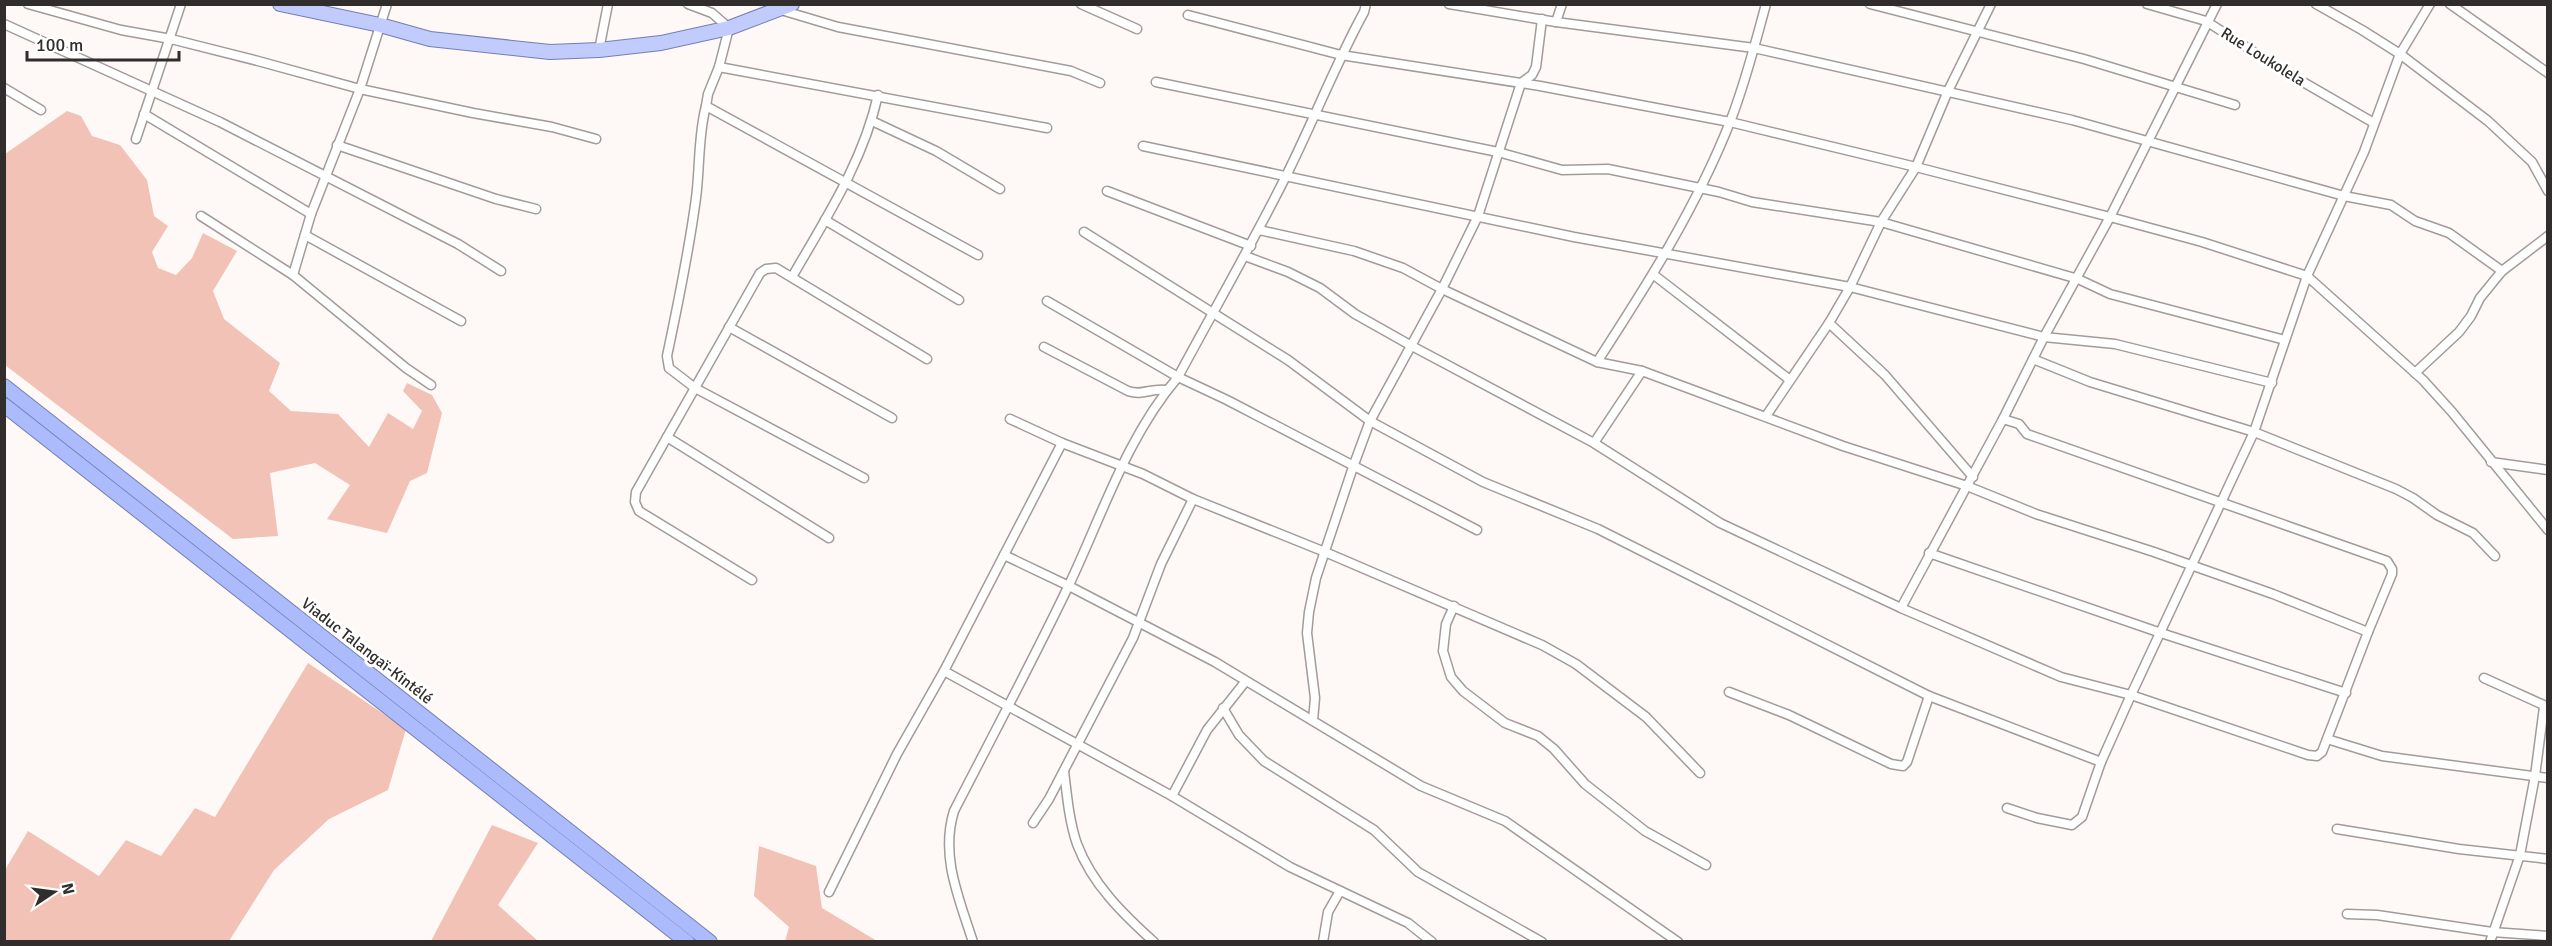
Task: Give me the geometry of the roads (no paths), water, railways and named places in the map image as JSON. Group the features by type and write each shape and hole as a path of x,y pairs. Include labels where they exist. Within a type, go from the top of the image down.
{"highway":[{"name":"Viaduc Talangaï-Kintélé","path":"4,386 710,942"},
{"name":"Viaduc Talangaï-Kintélé","path":"4,405 687,942"}],"main road":[{"path":"280,4 380,25 430,39 550,52 599,50 661,43 729,28 787,7"}],"street":[{"path":"28,4 122,30 171,39 360,89 552,127 596,139"},
{"path":"136,139 181,4"},
{"path":"293,275 312,214 360,89 387,4"},
{"path":"599,50 608,4"},
{"path":"688,4 712,13 729,28 719,67 708,94 702,128 700,166 688,258 667,356 669,368 696,388 864,478"},
{"path":"1081,4 1137,29"},
{"path":"973,942 947,847 954,811 1069,586 1121,467 1166,390 1178,377 1251,246 1366,4"},
{"path":"1449,4 1556,22 1754,48 2072,120 2344,196 2391,205 2415,221 2449,233 2502,271"},
{"path":"1556,22 1562,4"},
{"path":"1597,362 1667,252 1701,187 1730,122 1766,4"},
{"path":"1870,4 1978,30 2176,85 2235,105"},
{"path":"1766,416 1829,323 1850,287 1881,222 1916,167 1948,91 1991,4"},
{"name":"Rue Loukolela","path":"2147,4 2206,21 2277,67 2374,123"},
{"path":"1901,608 1929,553 1973,477 2044,337 2078,279 2148,143 2206,21 2217,4"},
{"path":"2316,4 2400,54 2488,121 2532,162 2547,191"},
{"path":"2007,808 2037,818 2072,825 2082,817 2101,762 2254,432 2307,276 2344,196 2400,54 2430,4"},
{"path":"2450,4 2547,73"},
{"path":"787,7 838,27 1071,71 1101,83"},
{"path":"1188,15 1341,55 1521,83 1730,122 2110,217 2202,242 2307,276 2415,373 2452,412 2547,530"},
{"path":"1313,720 1315,698 1307,633 1312,595 1353,466 1370,421 1442,289 1478,216 1521,83 1536,67 1542,19"},
{"path":"4,24 220,122 458,244 501,271"},
{"path":"719,67 1047,128"},
{"path":"1156,82 1498,152 1562,170 1597,167 1701,187 1752,202 1881,222 2078,279 2110,294 2285,340"},
{"path":"4,88 41,110"},
{"path":"792,277 847,182 872,121 878,95"},
{"path":"706,106 978,255"},
{"path":"144,114 312,214"},
{"path":"872,121 936,151 1000,189"},
{"path":"337,145 496,199 536,209"},
{"path":"1143,146 1574,237 1667,252 1850,287 2044,337 2115,344 2272,383"},
{"path":"1107,191 1251,246"},
{"path":"201,216 293,275 406,368 431,385"},
{"path":"825,220 959,300"},
{"path":"1259,230 1353,251 1403,268 1442,289 1597,362 1642,371 1843,446 1967,486 2036,514 2273,594 2368,632"},
{"path":"1084,232 1288,360 1370,421 1482,483 1598,529 1929,696 2101,762"},
{"path":"305,235 461,321"},
{"path":"2415,373 2459,332 2471,316 2480,298 2502,271 2547,236"},
{"path":"1245,256 1288,272 1320,288 1355,314 1594,443 1720,523 1901,608 2061,677 2131,695 2313,756 2322,752 2392,574 2387,561 2027,434 2019,424 2003,419"},
{"path":"752,580 639,511 635,502 636,492 760,273 766,268 776,268 927,359"},
{"path":"1653,275 1790,380"},
{"path":"1047,301 1178,377 1227,400 1477,530"},
{"path":"1829,323 1885,375 1973,477"},
{"path":"729,327 892,418"},
{"path":"1044,347 1138,395 1154,388 1166,390"},
{"path":"2033,359 2090,382 2254,432 2396,489 2437,515 2473,533 2495,556"},
{"path":"1594,443 1642,371"},
{"path":"1010,419 1062,443 1159,481 1193,499 1325,552 1542,645 1576,664 1646,717 1700,773"},
{"path":"667,438 829,538"},
{"path":"829,892 897,754 944,671 1062,443"},
{"path":"2490,462 2547,470"},
{"path":"1033,823 1078,744 1138,624 1161,564 1193,499"},
{"path":"1929,553 2161,633 2346,693"},
{"path":"1004,555 1215,662 1421,786 1505,821 1678,942"},
{"path":"1454,606 1446,624 1443,651 1451,677 1463,691 1505,723 1538,736 1554,749 1585,784 1645,831 1706,865"},
{"path":"944,671 1172,796 1290,867 1408,923 1432,942"},
{"path":"2484,678 2546,707 2520,855 2490,942"},
{"path":"1172,796 1207,730 1222,708 1245,682"},
{"path":"1729,692 1789,715 1891,764 1903,766 1907,762 1929,696"},
{"path":"1222,708 1239,735 1264,761 1367,825 1418,872 1542,942"},
{"path":"2327,739 2382,756 2547,777"},
{"path":"1064,770 1070,818 1077,843 1089,869 1104,892 1154,942"},
{"path":"2337,829 2459,849 2547,858"},
{"path":"1323,942 1329,912 1340,891"},
{"path":"2348,914 2377,915 2492,932 2547,936"}]}
